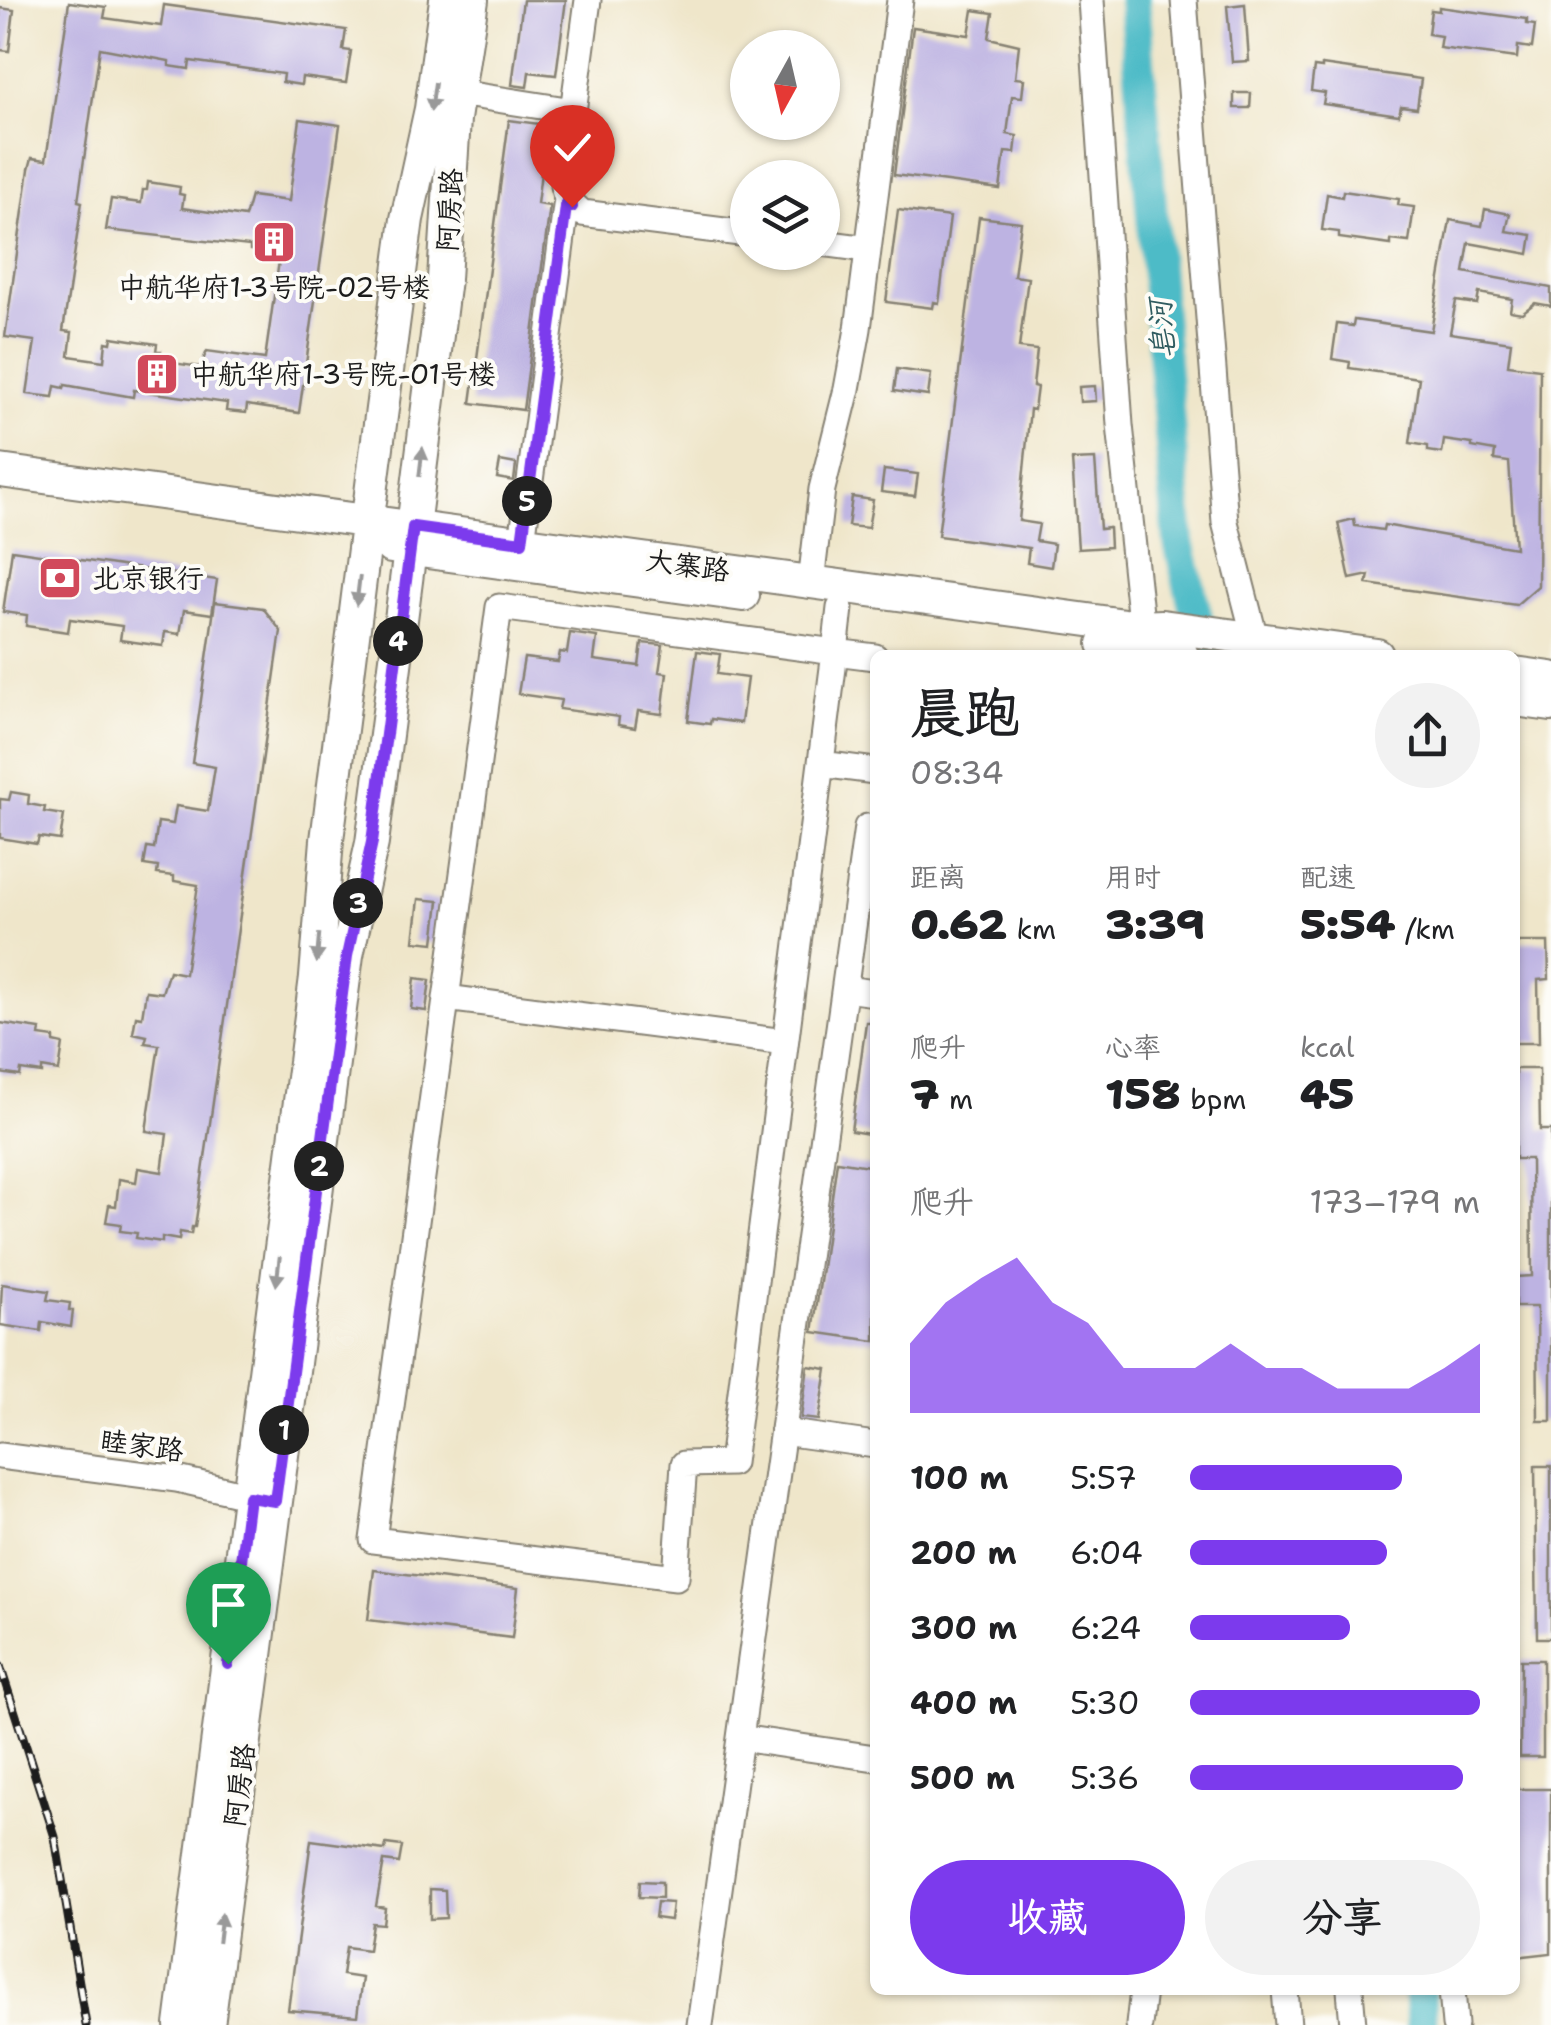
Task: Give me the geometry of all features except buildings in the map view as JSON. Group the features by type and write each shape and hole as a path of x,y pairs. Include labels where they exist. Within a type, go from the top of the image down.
{"main road":[{"name":"阿房路","path":"208,2025 341,727 407,219 432,109 446,0"},
{"name":"阿房路","path":"181,2025 347,956 372,842 444,279 458,94 472,0"},
{"name":"大寨路","path":"0,471 365,533"},
{"name":"大寨路","path":"0,491 411,538 840,608 1157,644 1247,643 1323,650"},
{"name":"大寨路","path":"411,538 522,542 811,582 1157,644"},
{"path":"1520,674 1551,678"},
{"path":"1520,701 1551,705"},
{"path":"341,727 386,733"}],"street":[{"path":"522,542 567,199 563,186 588,0"},
{"path":"811,582 822,489 847,389 900,0"},
{"path":"1092,0 1120,426 1157,644"},
{"path":"1184,0 1225,522 1247,643"},
{"path":"458,94 574,110"},
{"path":"567,199 582,213 730,232"},
{"path":"840,245 868,248"},
{"path":"840,608 835,652 820,764 786,1042 732,1463 684,1464 676,1577 372,1540 500,607 835,652 870,657"},
{"path":"820,764 870,770"},
{"path":"700,2025 867,827"},
{"path":"845,989 870,992"},
{"path":"446,998 786,1042"},
{"path":"783,1432 870,1444"},
{"name":"睦家路","path":"0,1456 177,1479 262,1499"},
{"path":"740,1738 870,1757"},
{"path":"1139,2025 1142,1995"},
{"path":"1285,1995 1288,2025"},
{"path":"1350,1995 1353,2025"},
{"path":"1452,1995 1455,2025"}],"waterway":[{"name":"皂河","path":"1134,0 1179,543 1205,650"},
{"name":"皂河","path":"1419,1995 1422,2025"}],"railway":[{"path":"0,1666 55,1837 86,2025"}],"place":[{"name":"中航华府1-3号院-02号楼","path":"274,242"},
{"name":"中航华府1-3号院-01号楼","path":"157,374"},
{"name":"北京银行","path":"60,578"}],"route":[{"path":"228,1664 249,1497 275,1501 347,956 372,842 413,527 522,542 567,199 572,207"}]}
